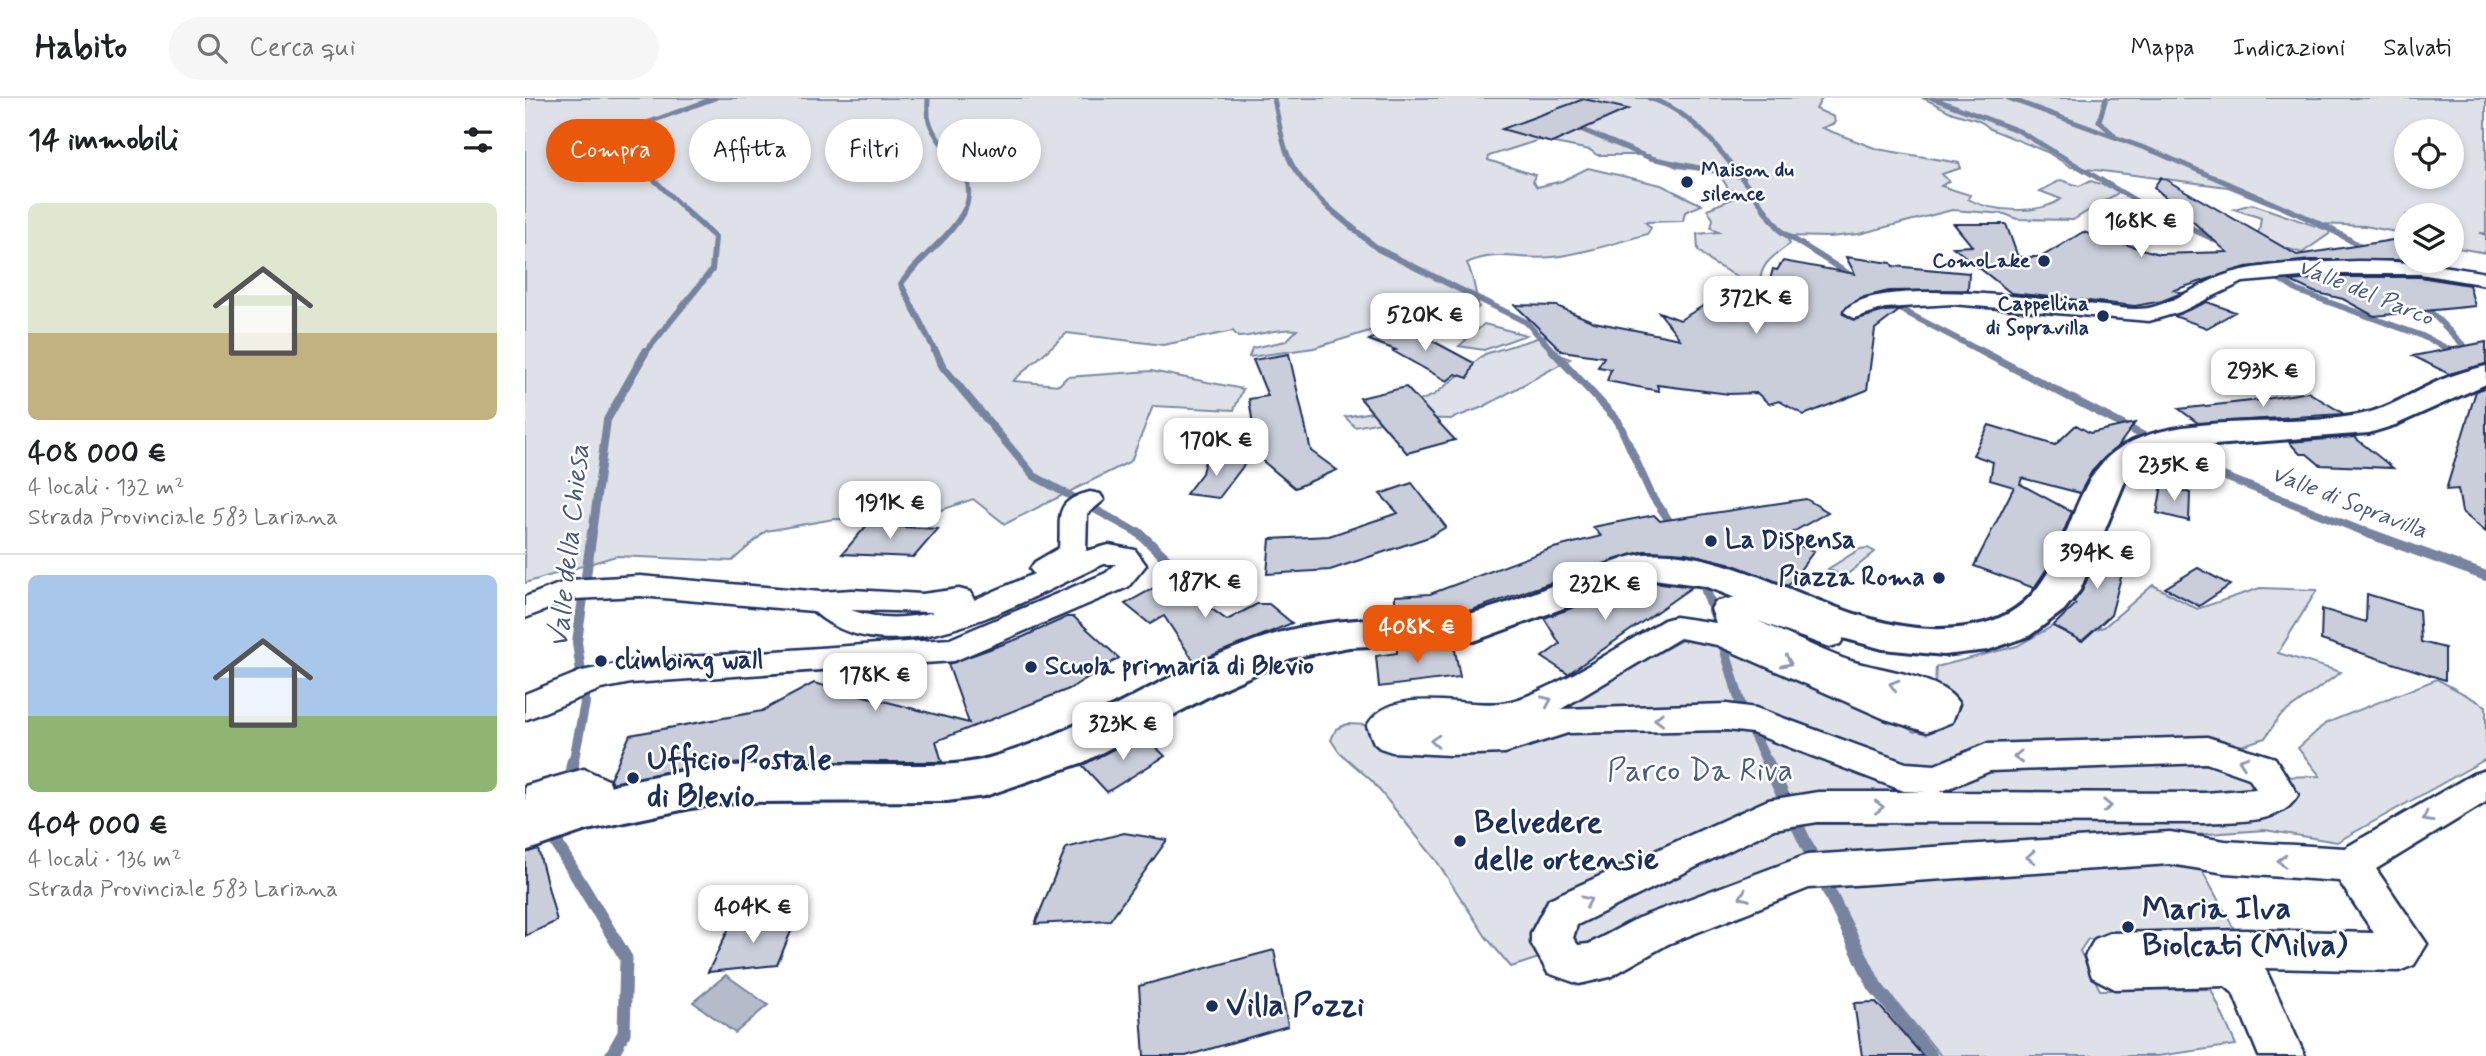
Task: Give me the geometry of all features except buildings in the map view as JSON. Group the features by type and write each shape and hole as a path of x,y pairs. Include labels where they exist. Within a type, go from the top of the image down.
{"main road":[{"path":"525,831 585,811 691,789 734,784 947,783 985,778 1068,750 1211,676 1281,646 1349,633 1474,627 1642,566 1666,565 1704,573 1836,624 1892,638 1942,641 2006,633 2049,604 2060,590 2109,479 2120,464 2161,442 2369,423 2390,417 2450,385 2485,375"}],"street":[{"path":"1854,312 1870,303 1925,297 2153,315 2225,281 2257,272 2384,265 2486,279"},
{"path":"525,608 569,590 639,586 821,602 852,600 922,604 985,594 1069,557 1073,551 1071,516 1084,503"},
{"path":"525,708 594,679 631,672 954,650 1117,580 1131,565 1125,556 1101,555 979,610 943,622 882,627 843,618 821,602"},
{"path":"1836,624 1829,636 1744,605 1726,608 1727,616 1734,623 1833,667 1918,691 1942,704 1940,713 1927,719 1897,710 1715,633 1675,627 1545,703 1502,715 1400,715 1389,719 1384,726 1386,733 1392,738 1477,741 1505,740 1567,720 1742,719 1904,777 1938,779 1986,758 2207,750 2262,768 2279,795 2268,803 2206,808 1811,808 1768,815 1563,912 1552,933 1552,943 1563,959 1579,965 1595,963 1653,931 1817,871 2170,848 2225,857 2350,865 2486,784"},
{"path":"525,801 584,783 595,790 585,811"},
{"path":"2281,1056 2249,980 2238,970 2222,966 2115,970 2107,963 2106,956 2110,952 2245,949 2399,952 2406,944 2350,865"}],"green space":[{"path":"525,98 1822,98 1816,109 1834,117 1835,123 1822,128 1877,149 1959,163 1961,168 1942,174 1949,181 1941,186 1970,195 1968,199 1989,207 2015,210 2052,204 2061,199 2040,191 2061,180 2079,186 2091,181 2121,191 2073,220 2017,219 2005,214 1952,210 1859,234 1829,237 1786,236 1790,244 1763,269 1760,282 1762,290 1712,263 1698,250 1697,234 1719,232 1711,228 1713,219 1707,209 1735,198 1738,194 1728,188 1718,172 1677,167 1649,155 1597,155 1590,150 1539,140 1489,156 1488,160 1535,175 1533,181 1537,187 1562,181 1588,168 1661,185 1702,205 1685,212 1683,221 1645,222 1651,228 1647,234 1588,250 1541,258 1489,257 1467,263 1479,307 1468,315 1446,320 1433,318 1430,308 1408,301 1376,329 1314,348 1249,357 1252,348 1286,341 1297,330 1238,337 1233,331 1163,345 1067,333 1013,381 1059,385 1067,377 1151,371 1243,389 1234,410 1153,406 1131,461 1005,524 973,499 910,521 834,519 766,531 732,561 616,556 525,583"},
{"path":"1922,98 2486,98 2486,233 2480,233 2486,235 2486,253 2464,249 2464,203 2394,203 2394,232 2365,226 2320,224 2228,187 2071,167 2047,152 1990,129 1978,120 1953,113"},
{"path":"2252,204 2330,231 2329,234 2302,253 2250,237 2259,231 2261,218 2234,209"},
{"path":"1484,324 1526,335 1484,350 1459,346"},
{"path":"1544,336 1554,351 1570,359 1483,407 1451,419 1401,418 1355,427 1345,417 1410,405 1434,395 1485,354"},
{"path":"1868,548 1875,552 1844,577 1828,569 1860,549"},
{"name":"Parco Da Riva","path":"2153,585 2197,609 2260,588 2317,590 2278,653 2341,672 2280,716 2265,738 2226,751 2276,777 2320,776 2298,748 2326,723 2437,679 2486,706 2486,759 2337,842 2265,830 1808,862 1663,918 1511,967 1486,937 1436,860 1372,781 1339,752 1331,740 1336,729 1347,724 1410,727 1569,701 1680,641 1706,640 1878,711 1914,732 1946,724 1935,685 1936,667 2017,646 2053,626 2082,641 2095,629 2104,627"},
{"path":"2197,861 2239,938 2088,939 2080,951 2100,990 2211,989 2236,1045 2158,1056 1941,1056 1881,984 1832,885"}],"water":[{"path":"726,975 768,1005 735,1033 693,1002"}],"waterway":[{"name":"Valle della Chiesa","path":"686,211 629,155 625,148 625,131 715,98"},
{"path":"928,98 928,118 934,132 964,174 968,185 964,211"},
{"name":"Valle di Sopravilla","path":"1649,98 1684,116 1715,145 1740,176"},
{"name":"Valle del Parco","path":"1932,98 2019,131 2153,211"},
{"path":"2008,98 2158,153 2291,211"},
{"path":"2106,98 2099,121 2114,135"},
{"path":"1274,99 1290,161 1305,184 1332,211"},
{"path":"1573,126 1650,158 1740,176"},
{"name":"Valle di Sopravilla","path":"1740,176 1766,211"},
{"name":"Valle della Chiesa","path":"645,353 712,270 715,237 684,209"},
{"path":"1330,209 1378,249 1526,322 1555,353"},
{"name":"Valle di Sopravilla","path":"1764,209 1782,232 1855,278"},
{"name":"Valle del Parco","path":"2150,209 2222,243"},
{"path":"2287,209 2351,241 2378,260 2406,286"},
{"path":"936,353 901,284 959,220 964,211"},
{"name":"Valle del Parco","path":"2246,258 2298,291 2420,335 2458,354"},
{"name":"Valle di Sopravilla","path":"1866,287 1877,297 1984,353"},
{"path":"2421,302 2471,353"},
{"name":"Valle della Chiesa","path":"592,534 607,420 646,351"},
{"path":"1553,351 1618,421 1651,494 1674,528"},
{"name":"Valle di Sopravilla","path":"1981,351 2213,472 2370,534"},
{"path":"936,353 943,367 1034,476 1140,534"},
{"name":"Valle della Chiesa","path":"573,764 585,703 577,642 592,532"},
{"path":"1138,532 1168,560"},
{"name":"Valle di Sopravilla","path":"2365,532 2486,576"},
{"path":"1684,544 1696,562 1716,619"},
{"path":"1721,637 1743,712 1768,764"},
{"name":"Valle della Chiesa","path":"569,784 573,762"},
{"path":"1767,762 1874,986 1931,1056"},
{"name":"Valle della Chiesa","path":"560,830 557,844 626,958 624,1033 611,1056"}],"place":[{"name":"Maison du silence","path":"1687,182"},
{"name":"ComoLake","path":"2044,261"},
{"name":"Cappellina di Sopravilla","path":"2103,316"},
{"name":"La Dispensa","path":"1711,541"},
{"name":"Piazza Roma","path":"1939,578"},
{"name":"climbing wall","path":"601,661"},
{"name":"Scuola primaria di Blevio","path":"1031,667"},
{"name":"Ufficio Postale di Blevio","path":"633,778"},
{"name":"Belvedere delle ortensie","path":"1460,841"},
{"name":"Maria Ilva Biolcati (Milva)","path":"2128,927"},
{"name":"Villa Pozzi","path":"1212,1006"}]}
